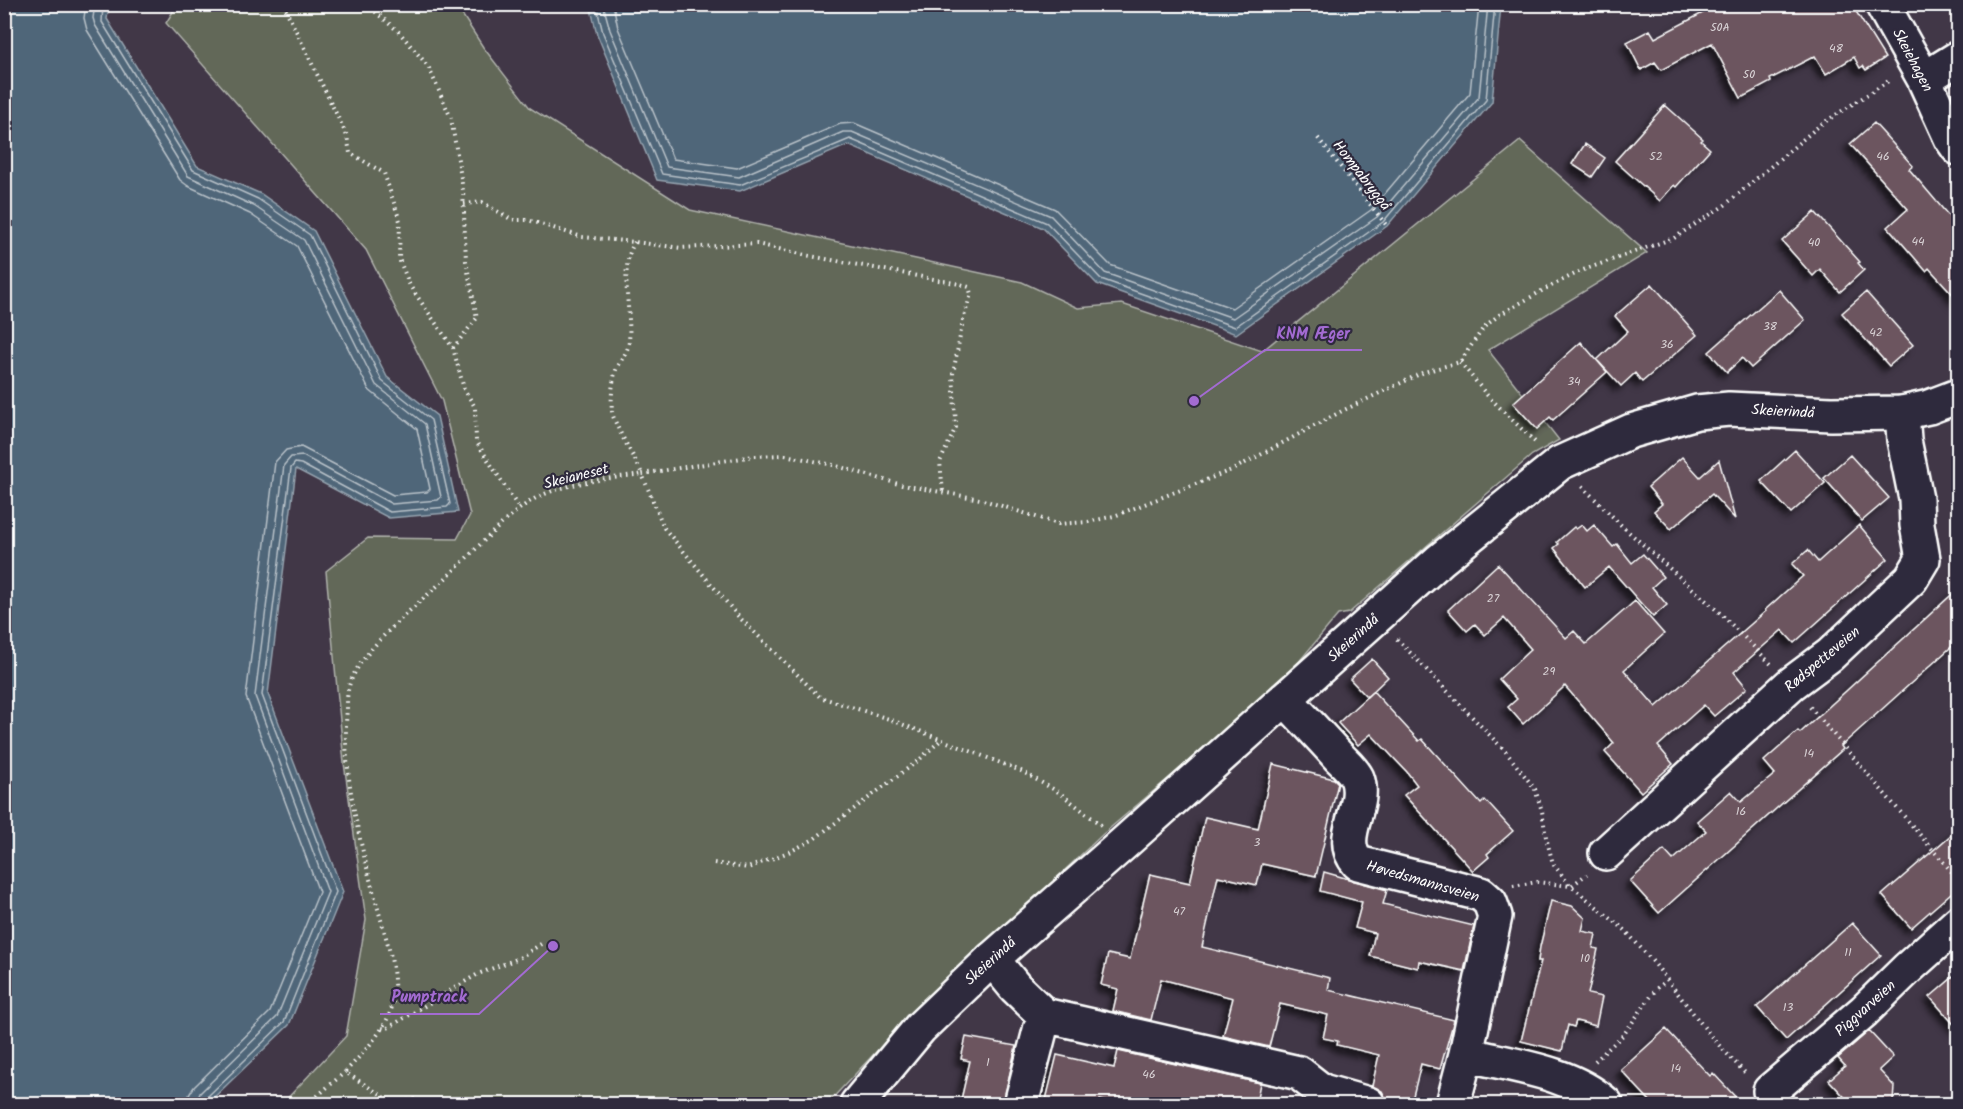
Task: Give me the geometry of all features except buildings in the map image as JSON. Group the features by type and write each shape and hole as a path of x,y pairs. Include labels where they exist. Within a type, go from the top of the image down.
{"street":[{"name":"Skeiehagen","path":"1882,4 1920,71 1951,138 1959,148"},
{"path":"1920,71 1959,58"},
{"name":"Skeierindå","path":"856,1104 920,1028 992,959 1440,560 1560,463 1631,430 1697,412 1729,409 1831,414 1902,413 1929,407 1959,396"},
{"name":"Rødspetteveien","path":"1606,853 1791,684 1830,655 1911,579 1923,559 1917,525 1916,499 1904,440 1902,413"},
{"name":"Høvedsmannsveien","path":"1285,699 1357,779 1359,789 1348,844 1351,856 1358,863 1471,891 1481,894 1490,902 1495,916 1453,1104"},
{"name":"Piggvarveien","path":"1761,1085 1864,1011 1959,923"},
{"path":"992,959 1015,987 1044,1016 1299,1072 1323,1091 1368,1104"},
{"path":"1022,1104 1044,1016"},
{"path":"1466,1054 1569,1080 1590,1091 1606,1104"}],"path":[{"path":"283,4 346,136 350,153 384,173 400,221 399,259 410,286 453,348 464,389 475,407 476,441 520,510"},
{"path":"366,4 399,32 428,66 451,118 464,204 466,261 477,318 453,348"},
{"path":"1920,71 1820,125 1725,205 1674,238 1582,270 1499,315 1484,327 1460,362 1525,434 1560,463 1622,526 1721,614 1791,684 1959,879"},
{"name":"Hompabryggå","path":"1318,138 1387,226"},
{"path":"464,204 483,202 512,220 528,220 582,237 681,248 757,244 960,284 969,288 971,294 963,320 953,374 956,427 940,462 943,492"},
{"path":"635,242 628,255 626,292 629,310 629,340 627,352 616,371 612,393 612,414 642,474 663,528 738,616 820,697 889,718 1021,771 1060,793 1123,844"},
{"name":"Skeianeset","path":"382,1028 393,1004 394,968 372,889 348,782 345,720 349,686 358,668 379,640 487,538 536,498 569,487 605,479 742,458 785,455 833,465 876,479 980,499 1058,524 1088,522 1114,516 1234,469 1353,406 1424,372 1460,362"},
{"path":"1375,618 1506,752 1535,789 1553,864 1571,886 1625,930 1714,1040 1761,1085"},
{"path":"714,863 748,868 814,839 919,760 943,739"},
{"path":"1490,902 1508,888 1520,884 1546,882 1571,886 1593,869 1606,853"},
{"path":"308,1104 345,1072 382,1028 386,1029 478,974 519,958 541,944"},
{"path":"1569,1080 1589,1067 1624,1034 1652,995 1666,981"},
{"path":"345,1072 396,1104 412,1099 432,1104"}],"green space":[{"path":"177,5 456,5 483,47 530,108 690,210 1022,282 1078,308 1122,304 1262,351 1520,141 1647,253 1488,350 1559,440 1532,455 1349,613 1338,615 1282,682 1103,834 904,1022 827,1104 282,1104 346,1036 366,920 344,763 326,571 368,538 457,539 470,515 442,401 366,250 166,23"}],"water":[{"path":"5,4 109,5 107,19 197,166 261,194 314,231 387,377 437,416 458,512 389,518 296,469 268,694 343,892 289,1025 207,1104 5,1104"},
{"path":"590,4 1501,5 1492,102 1387,226 1236,334 1097,284 1043,228 848,145 740,191 657,180 597,34"}],"place":[{"name":"KNM Æger","path":"1194,401"},
{"name":"Pumptrack","path":"553,946"}]}
